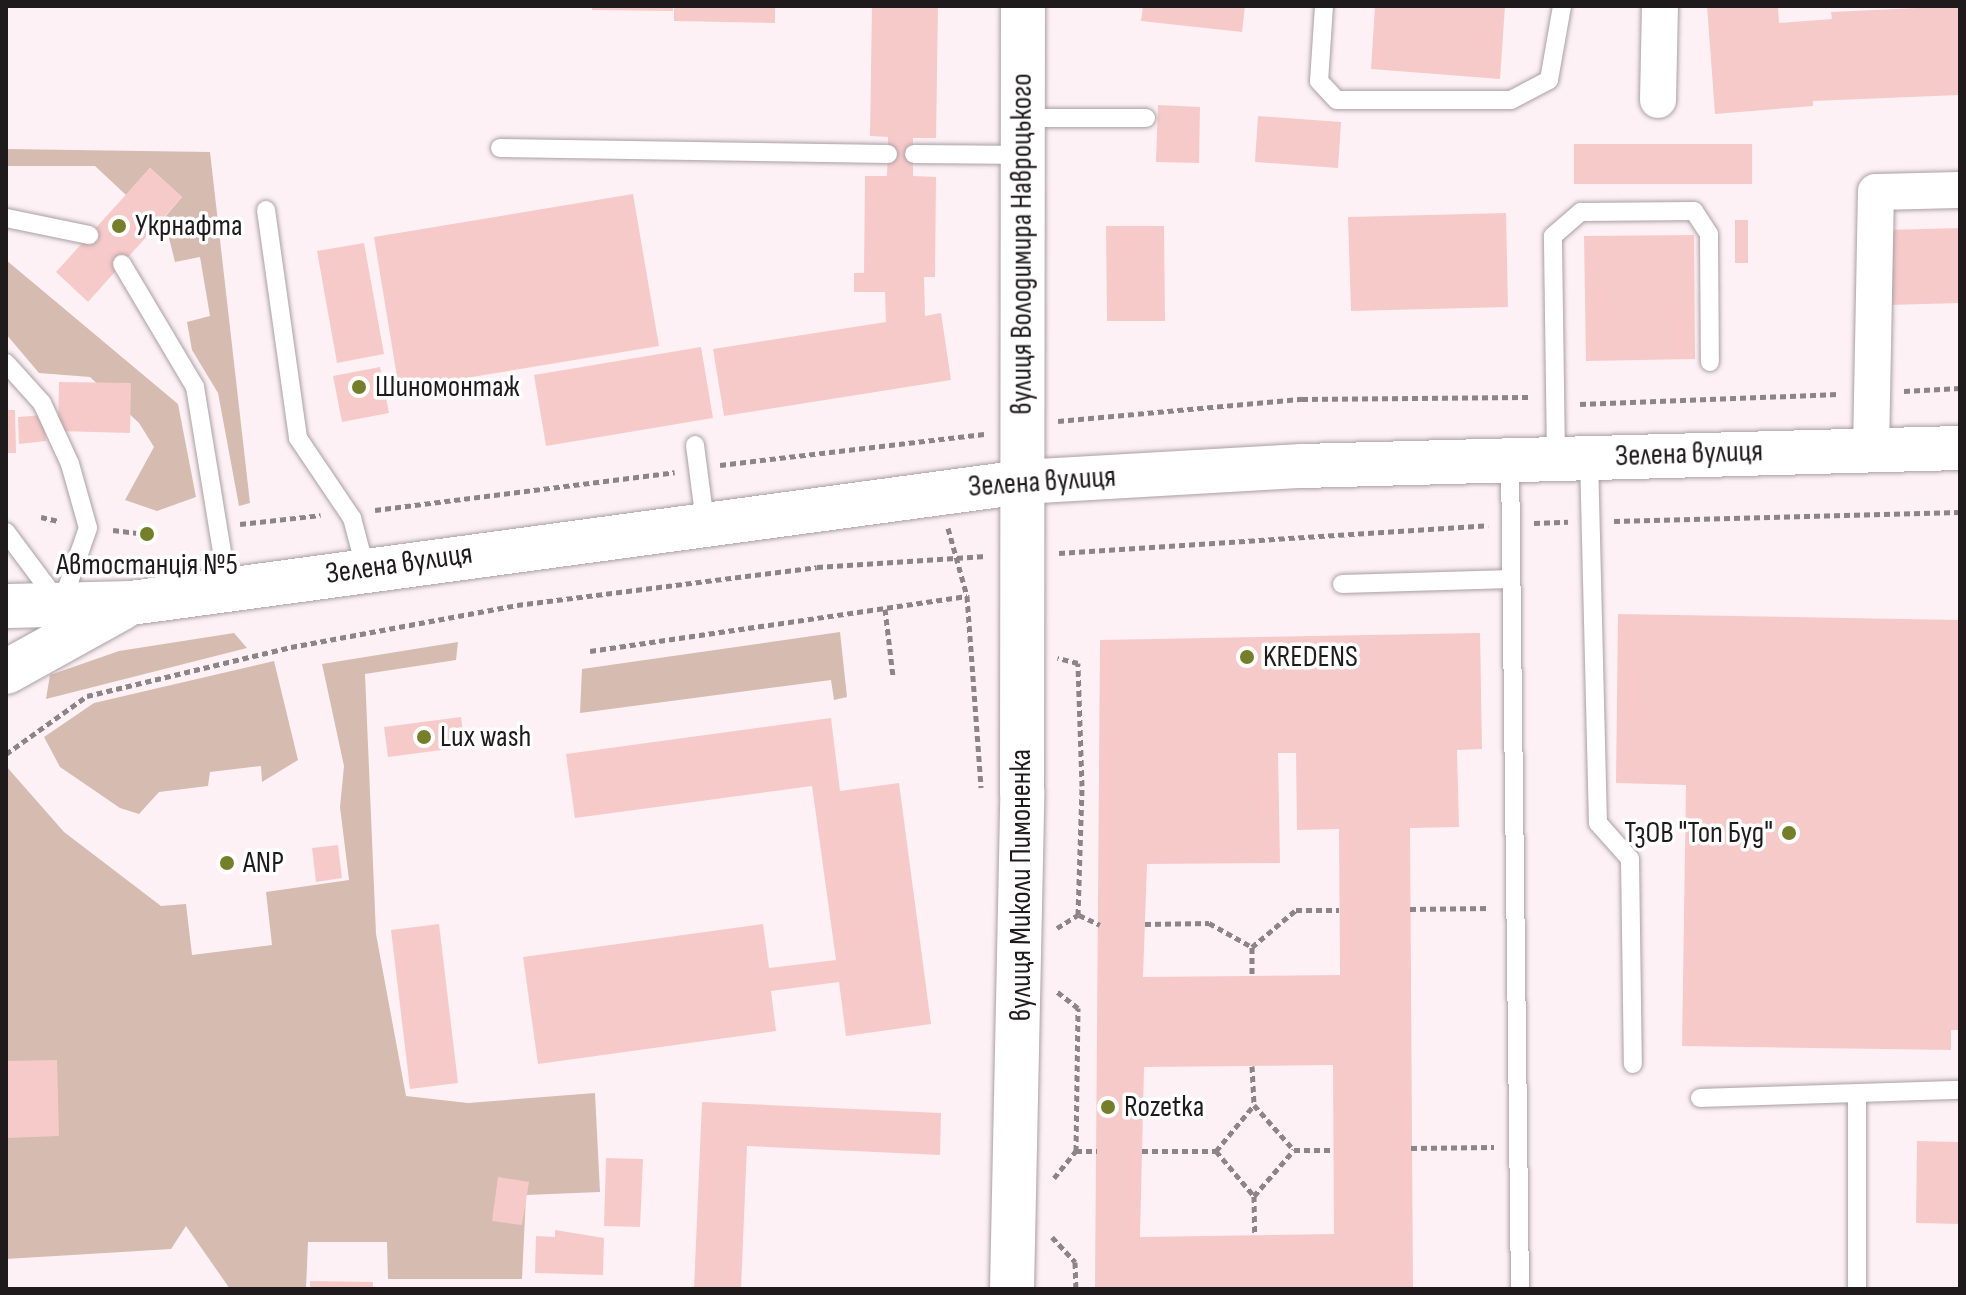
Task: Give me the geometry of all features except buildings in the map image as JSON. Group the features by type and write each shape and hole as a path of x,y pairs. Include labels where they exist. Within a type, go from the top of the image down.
{"main road":[{"name":"вулиця Володимира Навроцького","path":"1022,482 1023,6"},
{"name":"Зелена вулиця","path":"6,606 131,603 365,567 1022,482 1510,460 1960,448"},
{"name":"вулиця Миколи Пимоненка","path":"1012,1289 1022,482"},
{"name":"Зелена вулиця","path":"6,672 131,603"}],"street":[{"path":"1658,100 1660,6"},
{"path":"1871,450 1876,192 1960,190"}],"lane":[{"path":"1324,6 1319,81 1337,100 1511,100 1549,80 1562,6"},
{"path":"914,154 1146,118"},
{"path":"500,148 888,154"},
{"path":"266,210 298,438 348,513 365,567"},
{"path":"1633,1064 1630,859 1598,823 1573,458 1555,397 1553,236 1581,212 1694,211 1709,234 1710,362"},
{"path":"6,218 89,235"},
{"path":"122,264 195,387 222,525 228,588"},
{"path":"6,363 42,403 70,464 88,528 61,605"},
{"path":"695,445 705,522"},
{"path":"1510,460 1520,1289"},
{"path":"6,532 61,605"},
{"path":"1342,584 1511,579"},
{"path":"1700,1098 1960,1090"},
{"path":"1857,1094 1857,1289"}],"path":[{"path":"1887,392 1960,388"},
{"path":"1053,421 1302,399 1555,397 1589,407 1843,394"},
{"path":"222,525 531,494 698,468 992,432"},
{"path":"947,522 967,596 981,797"},
{"path":"6,754 87,696 291,647 517,605 955,557 993,556"},
{"path":"590,651 967,596"},
{"path":"885,609 893,676"},
{"path":"1043,655 1078,663 1078,915"},
{"path":"1410,909 1515,907"},
{"path":"1252,976 1252,947 1296,910 1339,910"},
{"path":"1078,915 1100,925"},
{"path":"1054,944 1055,929 1078,915"},
{"path":"1145,924 1209,923 1252,947"},
{"path":"1049,1184 1076,1151 1078,1008 1053,989 1054,974"},
{"path":"1252,1066 1254,1105 1294,1150 1334,1150"},
{"path":"1216,1151 1254,1105"},
{"path":"1411,1148 1518,1147"},
{"path":"1254,1196 1294,1150"},
{"path":"1076,1151 1097,1151"},
{"path":"1142,1151 1216,1151 1254,1196 1255,1235"},
{"path":"1048,1233 1075,1262 1076,1289"}],"shaded area":[{"path":"6,149 210,152 250,503 239,506 218,393 192,350 187,322 210,316 200,257 175,262 164,218 182,197 150,168 126,195 95,166 6,166"},
{"path":"6,260 178,404 196,497 157,511 125,500 154,447 139,423 90,377 39,373 6,334"},
{"path":"840,632 847,697 834,700 831,680 580,713 582,669"},
{"path":"234,633 247,648 46,699 50,675 119,651"},
{"path":"458,642 456,660 365,674 376,934 406,1096 468,1103 595,1093 600,1192 526,1195 522,1279 388,1279 387,1242 308,1242 306,1289 230,1289 186,1226 171,1249 6,1259 6,766 64,832 161,906 186,904 192,955 272,945 266,892 349,880 340,807 344,766 322,664"},
{"path":"274,661 298,760 262,782 261,766 210,772 208,786 159,792 139,814 120,808 60,767 44,737 94,703"}],"place":[{"name":"Укрнафта","path":"119,226"},
{"name":"Шиномонтаж","path":"359,387"},
{"name":"Автостанція №5","path":"147,534"},
{"name":"KREDENS","path":"1247,657"},
{"name":"Lux wash","path":"424,737"},
{"name":"ТзОВ \"Топ Буд\"","path":"1789,833"},
{"name":"ANP","path":"227,863"},
{"name":"Rozetka","path":"1108,1107"}]}
